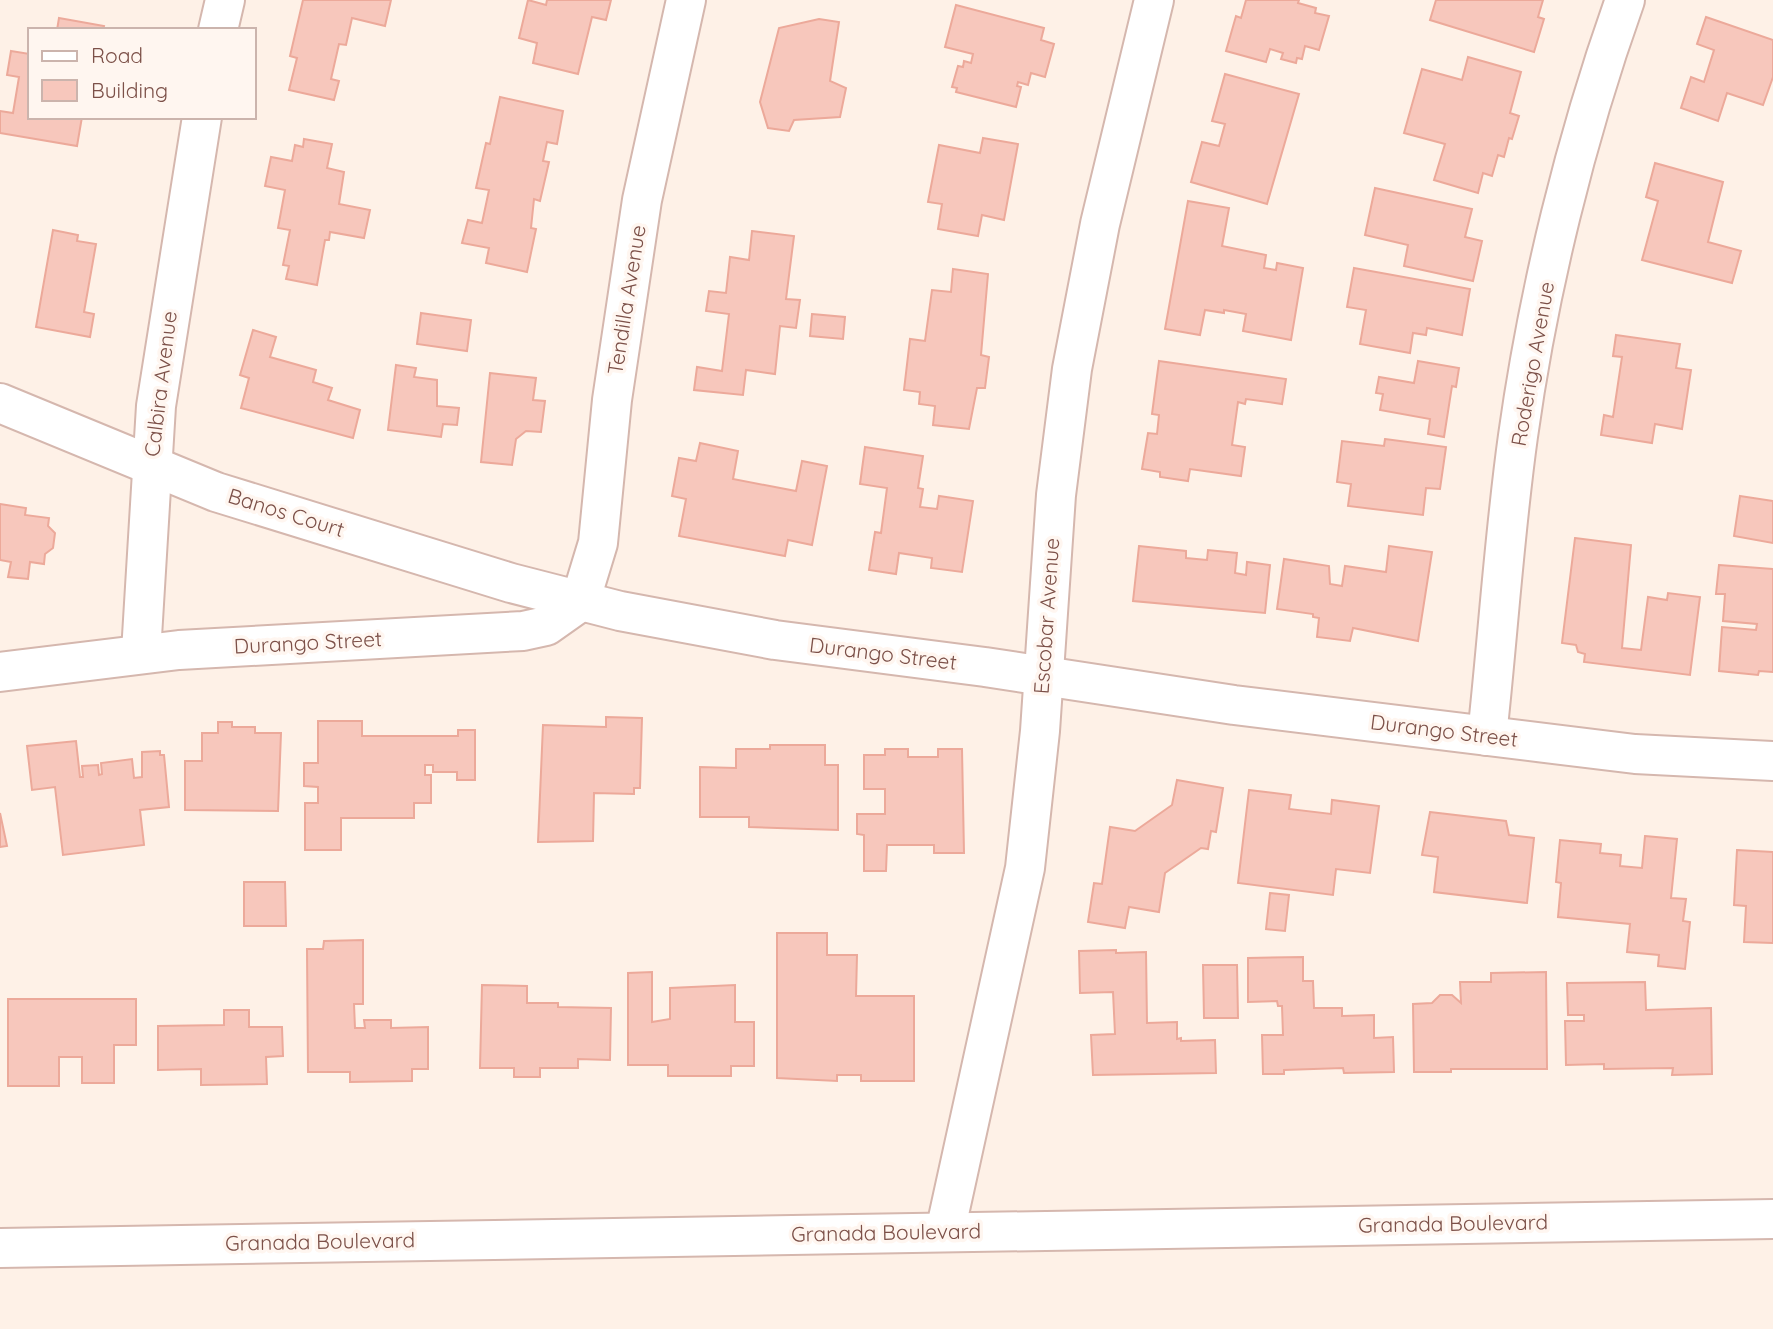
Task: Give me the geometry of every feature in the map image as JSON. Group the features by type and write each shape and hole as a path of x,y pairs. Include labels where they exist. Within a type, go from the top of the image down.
{"street":[{"path":"219,28 225,0"},
{"name":"Tendilla Avenue","path":"580,602 597,543 615,373 644,190 686,0"},
{"name":"Escobar Avenue","path":"945,1232 1025,867 1056,495 1072,369 1103,210 1154,0"},
{"name":"Roderigo Avenue","path":"1487,736 1512,480 1538,321 1589,106 1625,0"},
{"name":"Calbira Avenue","path":"141,653 151,467 167,322 202,119"},
{"name":"Banos Court","path":"0,403 151,467 263,507 580,602"},
{"name":"Durango Street","path":"0,672 141,653 523,631 546,626 580,602 787,642 1234,705 1635,754 1773,761"},
{"name":"Granada Boulevard","path":"0,1248 1773,1219"}],"building":[{"path":"303,0 391,0 385,26 352,18 346,45 339,44 331,79 339,81 334,100 289,90 297,58 290,56"},
{"path":"528,0 546,5 547,0 611,0 606,20 592,17 578,74 533,63 537,43 519,38"},
{"path":"1246,0 1299,0 1298,3 1316,8 1315,13 1329,16 1319,50 1305,46 1302,59 1297,58 1296,63 1281,59 1283,53 1270,49 1266,62 1226,51 1236,16 1241,18"},
{"path":"1436,0 1543,0 1538,17 1544,19 1534,52 1430,20"},
{"path":"956,5 1044,28 1041,40 1054,44 1045,77 1031,73 1028,85 1018,82 1017,86 1021,87 1016,107 956,92 957,88 952,87 958,66 963,67 964,61 971,63 973,54 945,47"},
{"path":"1706,17 1773,40 1773,77 1763,105 1727,93 1718,121 1681,108 1691,77 1704,82 1714,50 1697,44"},
{"path":"59,18 104,26 104,28 57,28"},
{"path":"819,19 839,22 830,81 846,88 840,117 794,120 789,131 768,128 760,102 779,28"},
{"path":"11,51 28,54 28,119 82,119 77,146 0,133 0,111 13,113 19,77 7,75"},
{"path":"1468,57 1521,72 1510,113 1519,116 1512,139 1509,138 1504,157 1498,155 1492,176 1483,173 1478,193 1434,180 1445,144 1404,133 1422,69 1462,80"},
{"path":"1225,74 1299,94 1267,204 1191,182 1202,142 1219,146 1225,124 1212,121"},
{"path":"500,97 563,111 557,144 547,142 543,161 549,162 540,201 534,199 531,228 536,229 527,272 486,263 489,248 462,243 468,220 482,223 489,190 476,188 486,143 490,144"},
{"path":"983,138 1018,144 1004,220 982,215 978,236 938,229 942,204 928,202 939,145 980,153"},
{"path":"304,139 332,144 327,168 344,172 339,204 370,210 364,238 330,232 329,240 325,240 317,285 286,279 289,266 283,265 290,230 278,228 285,190 265,186 271,157 292,161 295,145 303,147"},
{"path":"1655,163 1723,182 1708,242 1741,251 1732,283 1642,260 1658,201 1646,197"},
{"path":"1375,188 1472,209 1465,237 1482,241 1473,281 1404,266 1408,245 1365,235"},
{"path":"1188,201 1229,208 1222,246 1266,255 1264,268 1276,270 1277,263 1303,268 1291,340 1243,331 1246,314 1224,310 1224,313 1205,310 1200,335 1165,329"},
{"path":"53,230 78,235 77,241 96,244 84,312 94,314 90,337 36,327"},
{"path":"752,231 794,236 786,299 800,300 796,328 780,326 775,374 746,370 743,395 694,390 697,367 722,371 729,314 706,311 709,291 726,293 730,257 749,260"},
{"path":"1354,268 1470,289 1462,335 1427,328 1426,335 1413,333 1410,353 1360,344 1366,310 1347,307"},
{"path":"953,269 988,274 981,355 989,357 985,388 977,388 969,429 933,425 935,406 919,404 920,392 904,390 910,339 925,341 932,290 951,292"},
{"path":"421,313 471,320 467,351 417,344"},
{"path":"812,314 845,317 843,339 810,336"},
{"path":"253,330 276,337 270,357 316,370 313,382 332,388 328,400 360,410 353,438 241,408 249,378 240,375"},
{"path":"1616,335 1680,344 1676,368 1691,370 1682,429 1655,424 1652,443 1601,435 1604,415 1613,417 1622,357 1613,356"},
{"path":"1159,361 1286,379 1282,404 1246,399 1245,404 1238,402 1232,445 1245,447 1241,476 1190,469 1188,481 1160,477 1160,472 1142,469 1148,433 1157,434 1159,415 1152,414"},
{"path":"1418,361 1459,368 1456,387 1452,386 1444,437 1428,434 1430,419 1380,410 1383,394 1376,393 1379,377 1414,383"},
{"path":"396,365 416,368 414,377 437,380 437,406 459,408 457,425 443,424 441,437 388,430"},
{"path":"490,373 536,378 533,400 545,401 541,432 526,431 516,439 512,465 481,462"},
{"path":"1385,439 1446,447 1440,489 1426,488 1423,515 1348,506 1351,484 1337,482 1342,441 1384,446"},
{"path":"700,443 738,451 733,479 796,491 802,461 827,466 812,545 788,540 785,556 679,536 686,499 672,496 679,458 696,461"},
{"path":"865,447 923,456 918,488 923,489 920,507 937,509 939,496 973,501 962,572 931,568 932,558 899,553 896,574 869,570 875,532 881,533 887,488 860,484"},
{"path":"1740,496 1773,501 1773,543 1734,536"},
{"path":"0,504 26,508 25,515 49,518 48,526 55,533 53,548 45,554 44,564 30,562 28,579 8,577 11,562 0,560"},
{"path":"1575,538 1631,545 1622,648 1641,650 1648,597 1667,600 1668,593 1700,597 1690,675 1584,662 1585,654 1578,652 1576,645 1562,643"},
{"path":"1139,546 1186,551 1186,558 1207,560 1208,550 1237,553 1235,573 1246,575 1247,562 1270,565 1265,613 1133,601"},
{"path":"1389,546 1432,552 1418,641 1353,628 1350,641 1317,637 1319,618 1313,617 1313,614 1277,609 1284,559 1329,566 1330,584 1342,586 1345,566 1386,572"},
{"path":"1719,565 1773,569 1773,672 1759,671 1758,675 1719,671 1722,627 1756,630 1757,624 1723,621 1725,594 1716,594"},
{"path":"606,717 642,718 640,788 634,788 634,794 594,793 593,841 538,842 543,725 606,727"},
{"path":"318,721 362,721 362,736 458,736 458,730 475,730 475,780 457,780 457,772 433,772 433,765 425,765 425,775 431,775 431,803 414,803 414,818 341,818 341,850 305,850 305,803 318,803 318,787 304,786 304,763 318,763"},
{"path":"218,722 232,722 232,727 255,727 255,733 281,733 278,811 185,810 185,761 202,761 202,733 218,733"},
{"path":"76,741 80,777 83,777 82,766 98,765 99,775 102,774 101,763 132,759 134,778 142,777 142,752 160,751 160,755 164,755 169,807 140,810 144,845 63,855 55,787 32,790 27,746"},
{"path":"770,745 825,745 825,765 838,765 838,830 749,827 749,817 700,817 700,767 736,768 736,749 770,749"},
{"path":"885,749 908,749 908,757 938,757 938,749 962,749 964,853 934,853 934,845 887,845 886,871 864,871 864,835 857,834 857,814 885,814 885,789 864,789 864,755 885,755"},
{"path":"1177,780 1223,788 1216,832 1211,831 1208,849 1201,848 1165,873 1159,912 1129,907 1125,928 1088,922 1094,883 1102,884 1110,827 1135,831 1172,805"},
{"path":"1249,790 1291,795 1289,809 1331,814 1332,800 1379,806 1370,873 1336,869 1333,895 1238,883"},
{"path":"1430,812 1506,821 1509,835 1534,838 1527,903 1434,892 1438,857 1422,855"},
{"path":"0,813 7,846 0,847"},
{"path":"1645,836 1677,839 1671,898 1686,899 1683,921 1690,922 1685,969 1658,966 1659,955 1627,952 1630,924 1558,917 1561,883 1556,882 1560,840 1601,844 1600,853 1621,855 1620,866 1642,868"},
{"path":"1737,850 1773,852 1773,943 1744,942 1746,906 1734,905"},
{"path":"244,882 285,882 286,926 244,926"},
{"path":"1270,893 1289,895 1285,931 1266,929"},
{"path":"777,933 827,933 827,955 857,955 856,996 914,996 914,1081 861,1081 861,1075 837,1075 837,1081 777,1078"},
{"path":"363,940 363,1004 354,1004 355,1028 365,1028 364,1020 391,1020 391,1028 428,1027 428,1069 412,1069 412,1081 350,1082 350,1072 308,1072 307,949 323,949 324,941"},
{"path":"1116,950 1116,953 1146,952 1147,1023 1177,1022 1177,1039 1181,1038 1181,1041 1215,1040 1216,1073 1093,1075 1091,1035 1115,1034 1113,992 1080,993 1079,951"},
{"path":"1303,957 1303,981 1313,981 1314,1008 1342,1008 1342,1016 1374,1015 1374,1038 1393,1037 1394,1072 1344,1073 1343,1068 1284,1070 1284,1074 1263,1074 1262,1035 1283,1035 1282,1006 1278,1006 1277,1001 1248,1002 1248,958"},
{"path":"1203,965 1237,965 1238,1018 1204,1018"},
{"path":"652,972 652,1022 670,1019 670,988 735,985 735,1022 754,1022 754,1066 731,1066 731,1076 668,1076 668,1065 628,1065 628,973"},
{"path":"1546,972 1547,1069 1451,1069 1451,1072 1414,1072 1413,1004 1432,1003 1440,995 1452,995 1461,1003 1460,982 1491,982 1491,973"},
{"path":"1645,982 1646,1010 1711,1008 1712,1074 1672,1075 1673,1068 1604,1069 1604,1064 1566,1065 1565,1021 1584,1021 1584,1015 1568,1015 1567,983"},
{"path":"482,985 527,986 527,1003 558,1003 558,1007 611,1008 610,1060 578,1059 578,1068 540,1068 540,1077 514,1077 514,1068 480,1068"},
{"path":"8,999 136,999 136,1045 114,1045 114,1083 82,1083 82,1057 59,1057 59,1086 8,1086"},
{"path":"224,1010 249,1010 249,1027 282,1027 283,1056 266,1057 267,1084 201,1085 201,1069 158,1070 158,1026 224,1025"}]}
